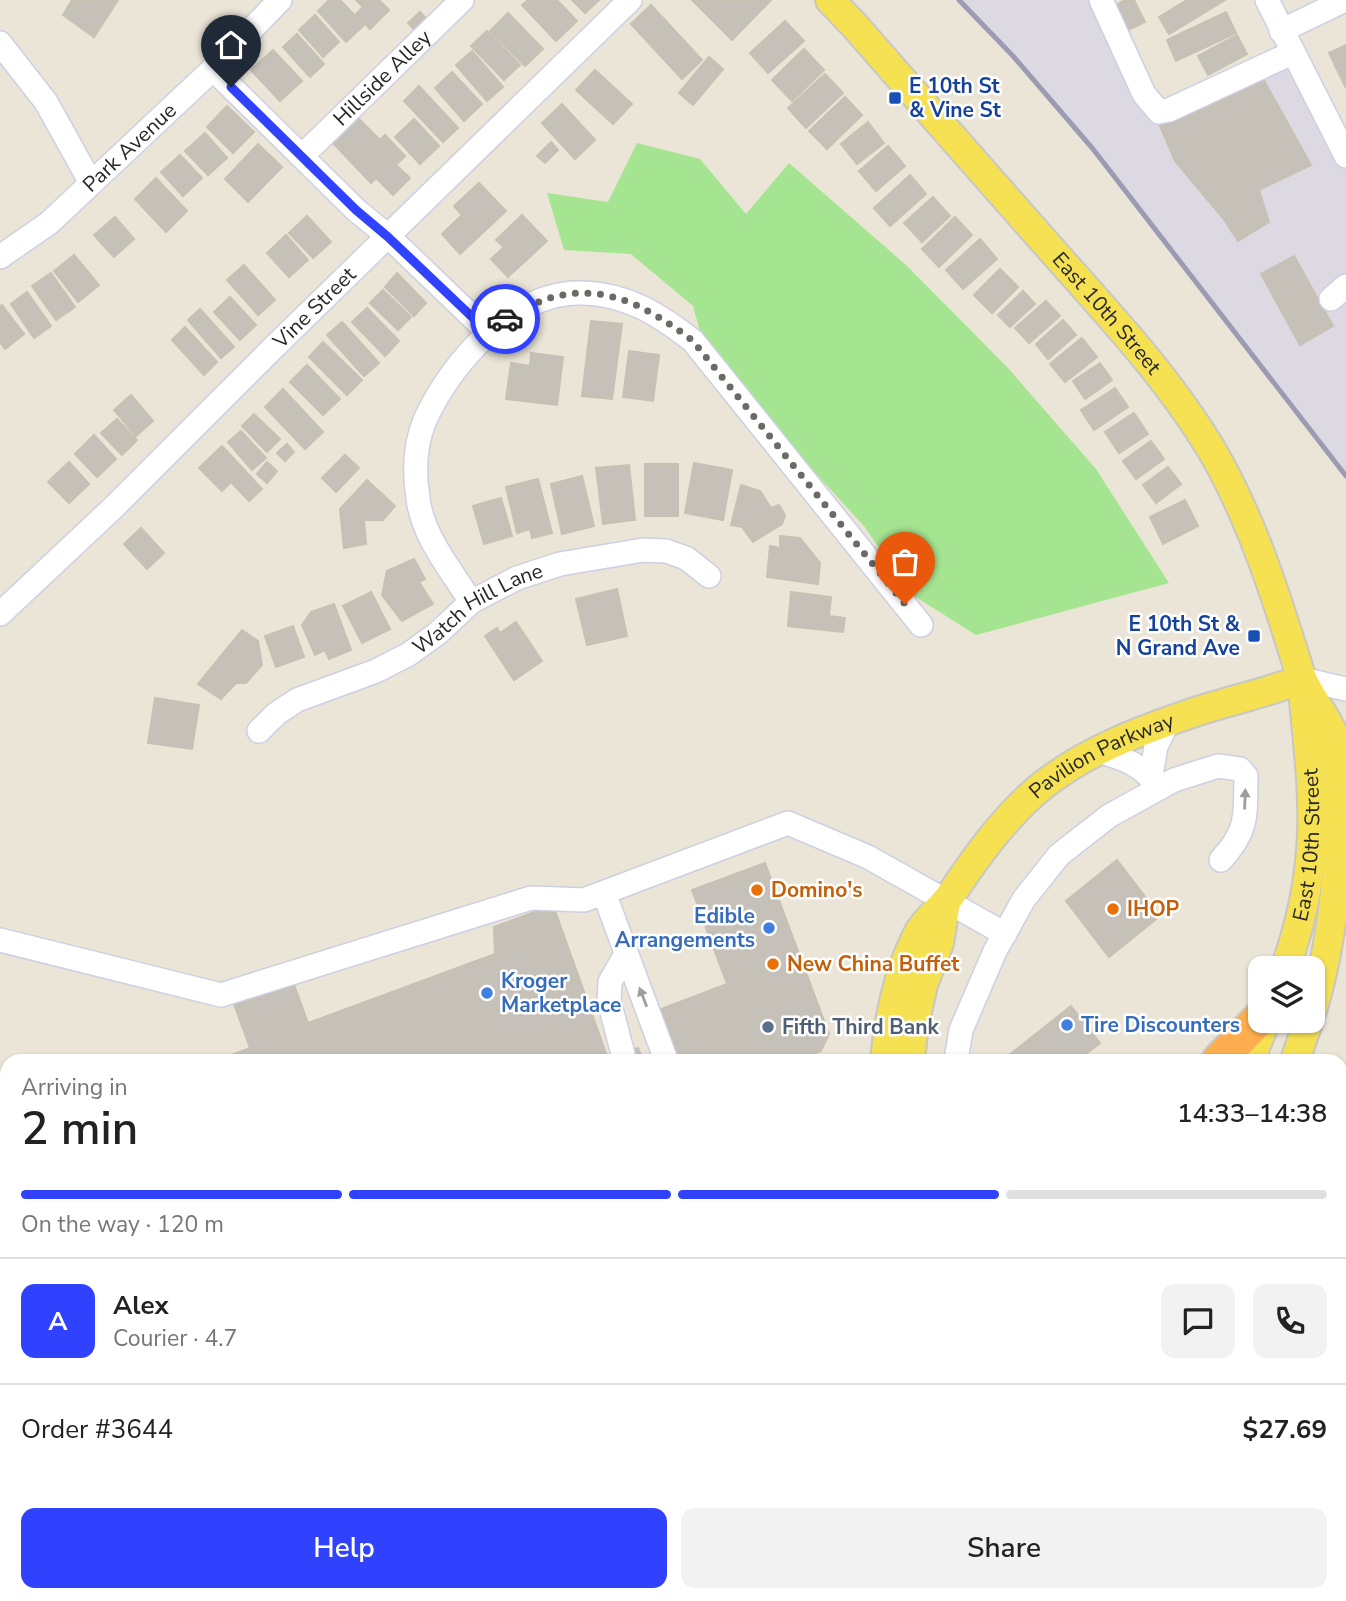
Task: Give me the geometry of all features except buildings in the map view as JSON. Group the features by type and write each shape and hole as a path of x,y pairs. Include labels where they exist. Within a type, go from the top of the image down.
{"highway":[{"path":"1225,1054 1248,1030"}],"main road":[{"name":"East 10th Street","path":"830,0 1108,314 1170,390 1214,455 1250,528 1282,612 1302,679 1312,833 1309,876 1299,925 1289,956"},
{"name":"East 10th Street","path":"1302,679 1335,736 1344,779 1344,830 1337,916 1325,968"},
{"name":"Pavilion Parkway","path":"886,1054 888,1030 902,973 919,930 946,901 969,867 1005,823 1041,786 1097,751 1125,738 1302,679"},
{"name":"Pavilion Parkway","path":"911,1054 923,985 939,943 946,901"},
{"path":"1252,1054 1261,1033"},
{"path":"1297,1054 1305,1033"}],"street":[{"name":"Park Avenue","path":"0,257 49,223 213,69 280,0"},
{"name":"Hillside Alley","path":"302,156 461,0"},
{"name":"Vine Street","path":"0,614 114,506 630,0"},
{"path":"1101,0 1144,93 1159,112 1169,110 1292,52"},
{"path":"1266,0 1346,156"},
{"path":"1281,31 1345,0"},
{"path":"0,43 46,102 91,183"},
{"path":"213,69 356,210 489,333"},
{"path":"471,602 430,535 418,501 415,459 425,421 450,376 489,333 510,315 558,295 583,293 635,303 666,320 693,341 922,625"},
{"name":"Watch Hill Lane","path":"260,731 276,714 297,700 376,671 410,654 471,602 517,578 560,564 643,550 666,551 686,558 709,576"},
{"path":"1302,679 1346,689"},
{"path":"1154,783 1156,746 1168,722"},
{"path":"1097,751 1128,761 1154,783"},
{"path":"957,1054 961,1030 995,951 1024,899 1059,855 1109,816 1154,783 1174,780 1218,766 1240,769 1246,776 1244,821 1237,843 1221,860"},
{"path":"0,940 221,995 531,898 584,900 788,823 868,857 1005,934"},
{"path":"604,893 664,1054"},
{"path":"623,1054 609,1001 610,982 626,954"}],"shaded area":[{"path":"959,0 1101,0 1155,109 1292,53 1346,156 1346,476 1093,149 1013,56"}],"green space":[{"path":"637,143 700,159 746,214 789,163 906,265 1008,368 1096,469 1169,583 976,635 911,594 864,526 706,354 693,306 631,254 564,250 547,193 608,202"}],"railway":[{"path":"959,0 1013,56 1093,149 1346,476"}],"way so far":[{"path":"505,319 558,295 583,293 635,303 666,320 693,341 905,604"}],"place":[{"name":"E 10th St & Vine St","path":"895,98"},
{"name":"E 10th St & N Grand Ave","path":"1254,636"},
{"name":"Domino's","path":"757,890"},
{"name":"IHOP","path":"1113,909"},
{"name":"Edible Arrangements","path":"769,928"},
{"name":"New China Buffet","path":"773,964"},
{"name":"Kroger Marketplace","path":"487,993"},
{"name":"Tire Discounters","path":"1067,1025"},
{"name":"Fifth Third Bank","path":"768,1027"}],"route":[{"path":"231,87 356,210 489,333 505,319"}]}
